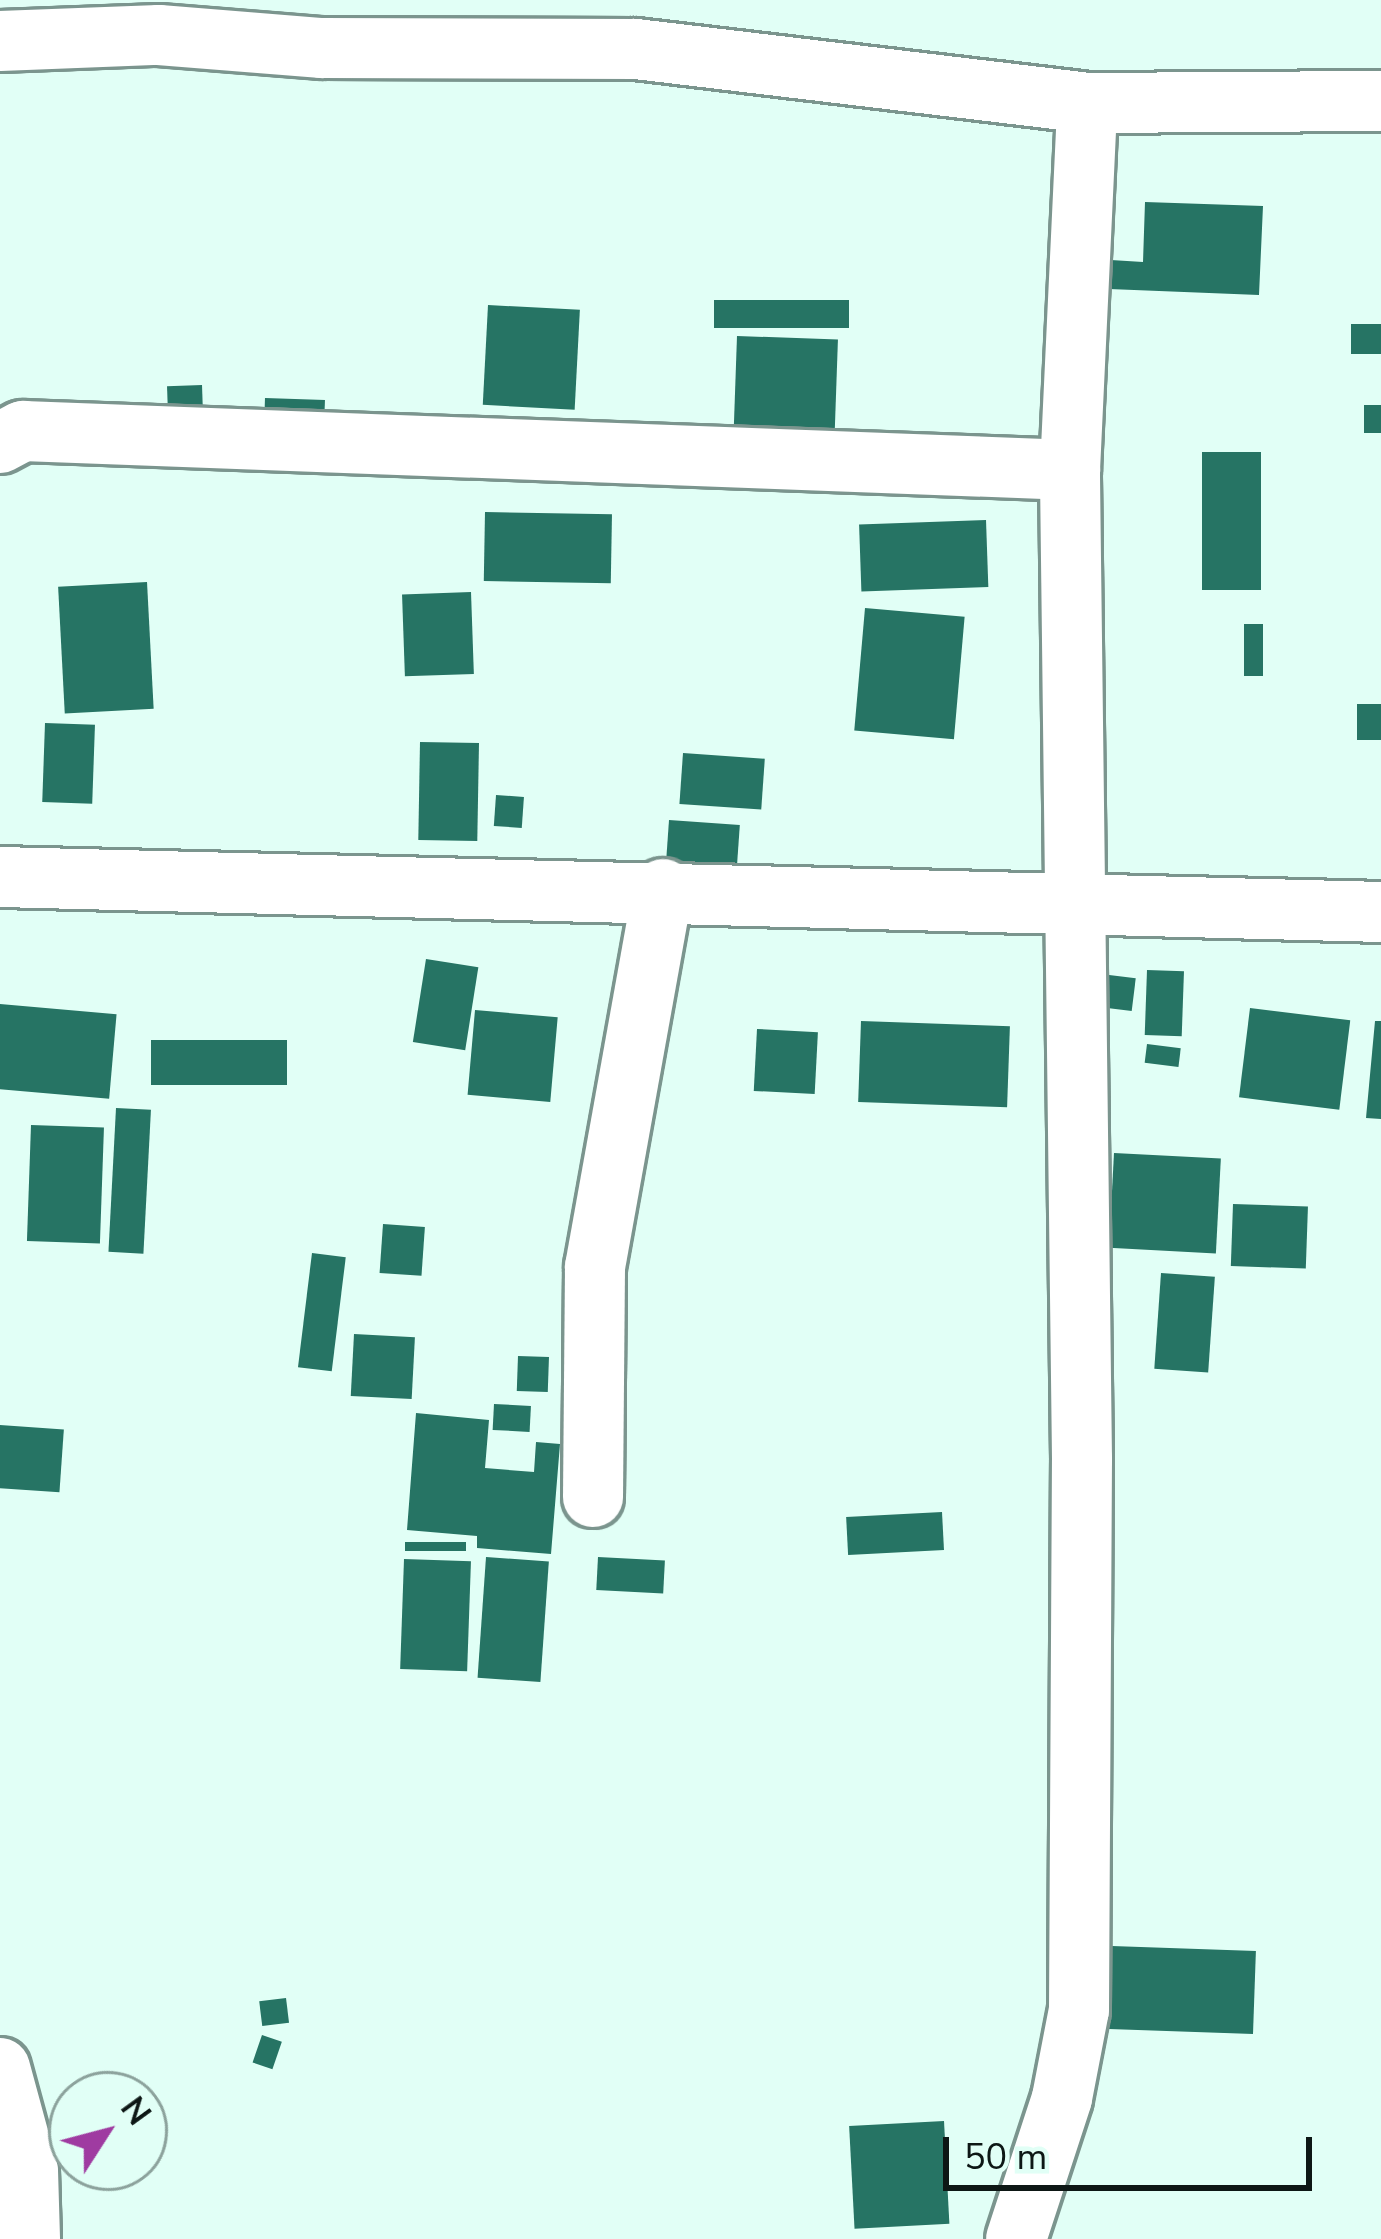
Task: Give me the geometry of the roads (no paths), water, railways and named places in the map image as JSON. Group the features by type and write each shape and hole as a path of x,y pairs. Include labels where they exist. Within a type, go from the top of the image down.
{"street":[{"path":"0,41 159,35 322,48 635,24 1088,103 1381,101"},
{"path":"1016,2239 1062,2098 1079,2011 1070,470 1088,103"},
{"path":"0,443 23,431 1070,470"},
{"path":"0,877 663,889 1381,912"},
{"path":"592,1497 595,1267 663,889"},
{"path":"0,2068 28,2171 30,2239"}]}
